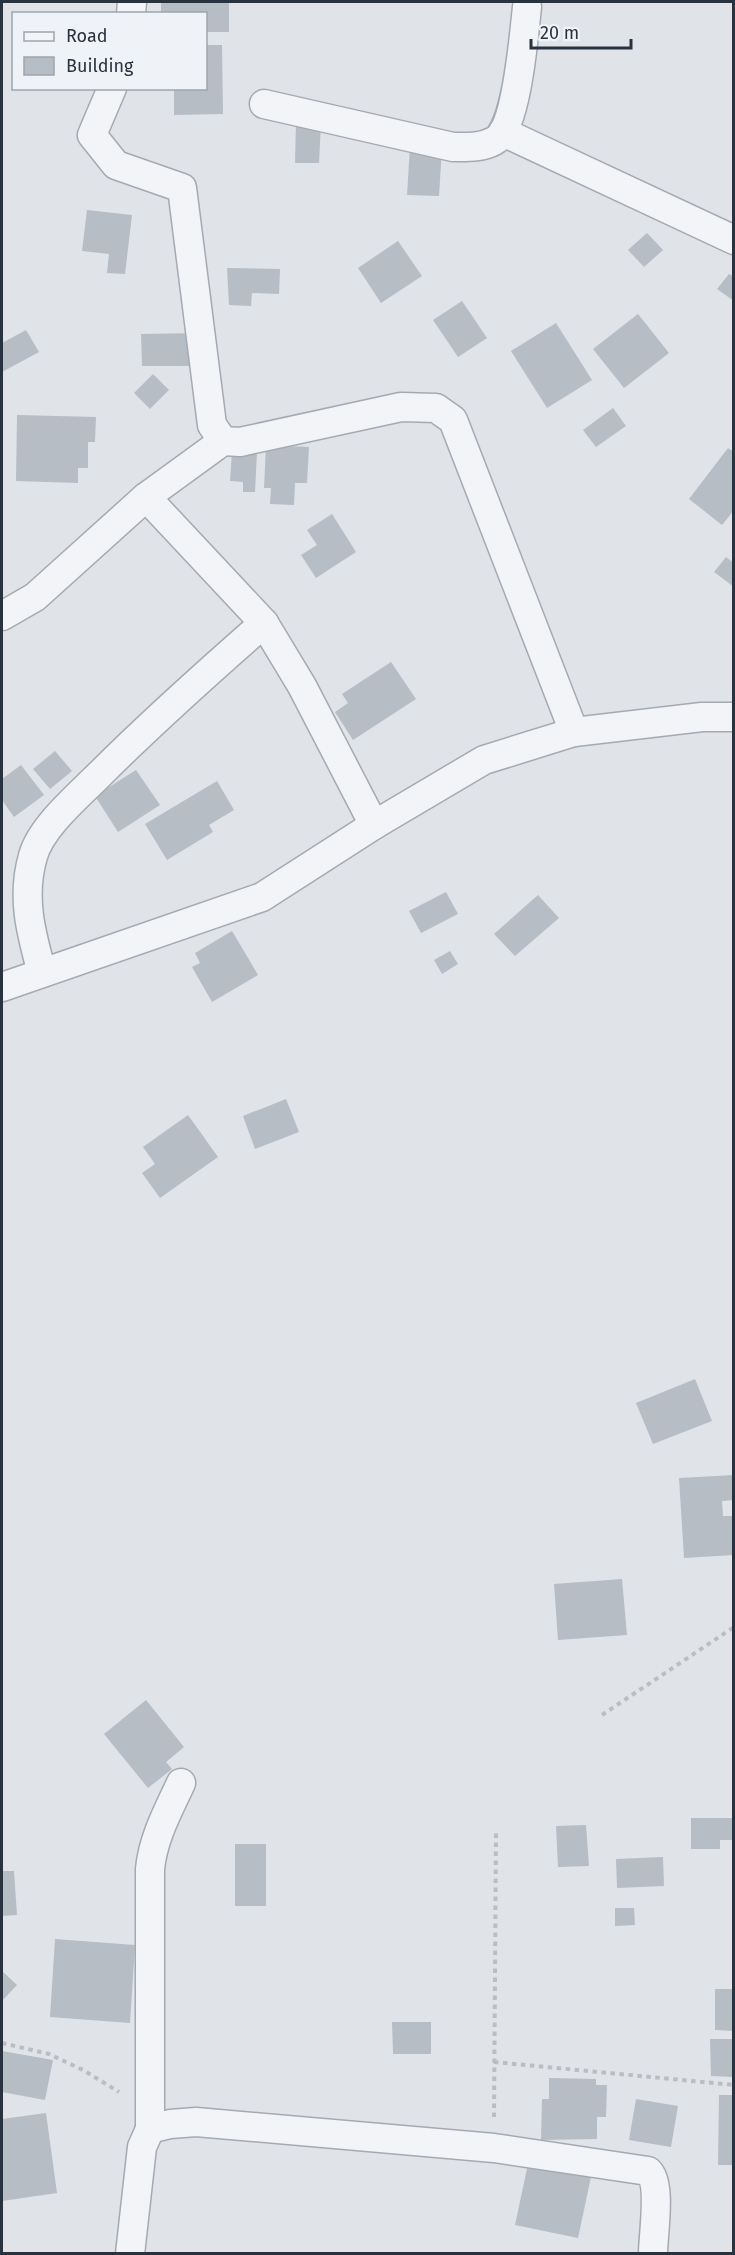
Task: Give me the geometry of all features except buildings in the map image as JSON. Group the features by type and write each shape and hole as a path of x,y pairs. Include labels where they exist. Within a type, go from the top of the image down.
{"street":[{"path":"264,104 453,147 477,147 496,141 503,132 516,95 527,7"},
{"path":"111,90 92,135 116,165 182,188 212,425 223,441"},
{"path":"503,132 734,240"},
{"path":"2,616 35,597 147,496 223,441 240,442 401,407 435,408 453,420 574,732"},
{"path":"147,496 264,622 302,686 374,825"},
{"path":"42,973 30,931 26,901 33,853 56,818 79,795 191,687 264,622"},
{"path":"2,987 262,897 374,825 484,760 574,732 702,717 734,717"},
{"path":"130,2253 141,2146 150,2120 150,1869 152,1850 181,1783"},
{"path":"150,2120 170,2124 196,2122 494,2148 648,2171 653,2176 656,2188 652,2253"}],"path":[{"path":"602,1715 734,1627"},
{"path":"494,2148 496,1829"},
{"path":"2,2043 49,2054 83,2070 150,2120"},
{"path":"494,2062 734,2085"}]}
